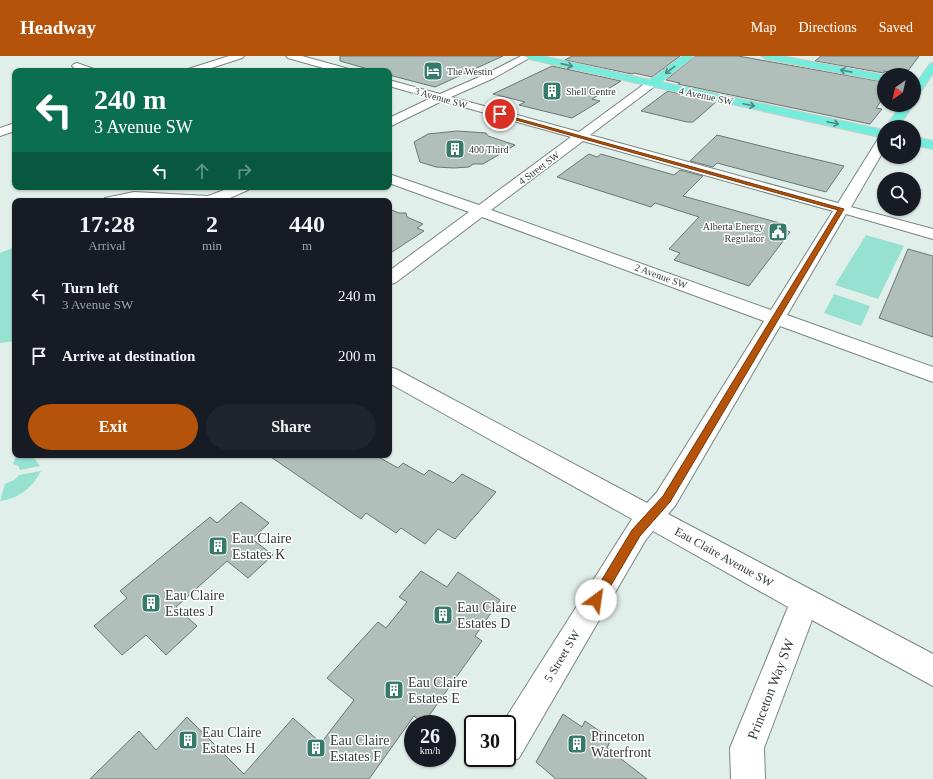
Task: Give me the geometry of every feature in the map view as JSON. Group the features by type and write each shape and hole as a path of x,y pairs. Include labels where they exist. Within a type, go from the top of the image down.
{"main road":[{"name":"4 Avenue SW","path":"529,56 877,132"},
{"name":"4 Street SW","path":"651,84 689,56"},
{"path":"766,56 877,77"},
{"path":"921,80 933,66"},
{"path":"921,85 933,87"},
{"path":"921,142 933,145"}],"street":[{"path":"201,68 239,56"},
{"path":"291,56 335,68"},
{"path":"392,122 490,76 529,56"},
{"path":"77,66 82,68"},
{"name":"3 Avenue SW","path":"392,84 933,234"},
{"name":"4 Street SW","path":"392,277 651,84"},
{"path":"0,132 12,128"},
{"name":"5 Street SW","path":"516,731 636,533 666,499 877,150"},
{"name":"2 Avenue SW","path":"392,179 933,375"},
{"path":"215,198 235,190"},
{"path":"124,198 139,195 171,198"},
{"name":"Eau Claire Avenue SW","path":"392,376 933,671"},
{"name":"Princeton Way SW","path":"748,779 747,748 805,601"}],"green space":[{"path":"866,235 904,246 878,299 835,285"},
{"path":"12,248 12,341 0,343 0,253"},
{"path":"834,294 870,306 861,326 824,313"},
{"path":"15,458 34,458 40,466 20,470 18,466 13,464"},
{"path":"41,471 34,482 19,495 0,501 5,484 14,480 19,475"}],"building":[{"name":"The Westin","path":"340,56 503,56 435,87 392,76 392,68 364,68 340,61"},
{"path":"572,56 680,56 652,77 565,60"},
{"path":"695,56 738,56 877,81 876,108 877,112 880,112 870,124 678,84 680,83 666,80"},
{"path":"821,56 919,56 910,68 877,68 877,72 815,61"},
{"name":"Shell Centre","path":"552,66 621,81 592,99 600,101 572,118 519,105 525,102 493,94"},
{"path":"668,91 716,102 693,122 687,122 641,111"},
{"name":"400 Third","path":"457,131 486,133 488,136 515,145 483,164 473,164 469,167 436,167 420,162 414,142 428,134"},
{"path":"717,135 844,166 826,192 717,163 713,167 690,161"},
{"path":"589,154 597,157 601,154 674,175 680,170 703,176 683,196 783,224 780,228 790,232 749,286 674,260 680,253 669,249 699,217 655,203 651,207 557,177"},
{"path":"392,210 399,213 406,213 407,217 423,224 417,228 424,231 392,252"},
{"path":"908,249 933,256 933,337 879,318"},
{"path":"272,458 380,458 398,468 403,463 424,475 429,470 453,483 462,474 496,492 455,539 438,529 425,544 401,528 396,533 366,513 361,519"},
{"path":"241,502 269,523 252,539 273,555 248,578 227,561 176,607 197,626 166,655 146,635 122,655 94,626 127,598 120,591 210,517 217,523"},
{"path":"421,571 447,587 458,572 500,600 475,636 482,641 429,715 404,715 404,730 369,779 90,779 139,731 156,750 187,717 244,774 293,718 321,743 354,700 327,678 378,622 386,628 407,602 399,597"},
{"name":"Princeton Waterfront","path":"563,714 582,727 585,721 611,739 607,748 647,779 556,779 536,762"}],"place":[{"name":"The Westin","path":"433,71"},
{"name":"Shell Centre","path":"552,91"},
{"name":"400 Third","path":"455,149"},
{"name":"Alberta Energy Regulator","path":"778,232"},
{"name":"Eau Claire Estates K","path":"218,546"},
{"name":"Eau Claire Estates J","path":"151,603"},
{"name":"Eau Claire Estates D","path":"443,615"},
{"name":"Eau Claire Estates E","path":"394,690"},
{"name":"Eau Claire Estates H","path":"188,740"},
{"name":"Princeton Waterfront","path":"577,744"},
{"name":"Eau Claire Estates F","path":"316,748"}],"route":[{"path":"500,114 841,209 666,499 636,533 596,600"}]}
